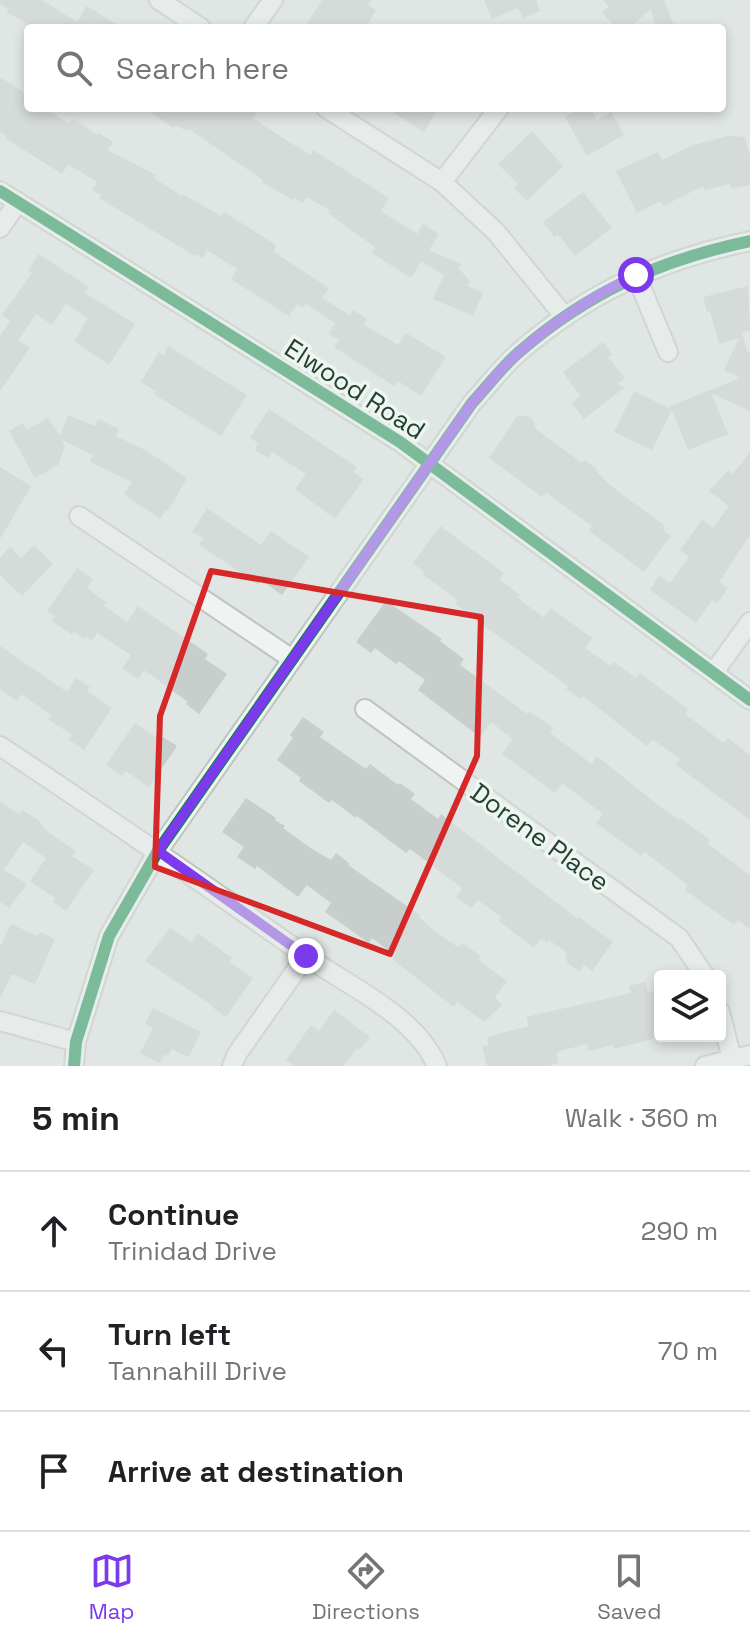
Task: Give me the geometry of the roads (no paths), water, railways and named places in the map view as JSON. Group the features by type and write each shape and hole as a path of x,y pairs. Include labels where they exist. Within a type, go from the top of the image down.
{"street":[{"path":"159,0 195,24"},
{"path":"256,24 273,0"},
{"path":"332,112 442,182 496,232 564,316"},
{"path":"442,182 496,112"},
{"name":"Elwood Road","path":"0,191 400,442 750,700"},
{"path":"0,228 18,202"},
{"path":"74,1066 76,1042 109,936 158,851 472,403 516,355 564,316 601,292 636,275 708,250 750,241"},
{"path":"636,275 668,352"},
{"path":"79,516 292,659"},
{"path":"714,672 750,622"},
{"name":"Dorene Place","path":"365,709 679,938 701,970"},
{"path":"0,746 403,1021 434,1058 437,1066"},
{"path":"232,1066 237,1054 306,956"},
{"path":"0,1021 76,1042"},
{"path":"705,1066 741,1057 726,1025"}]}
